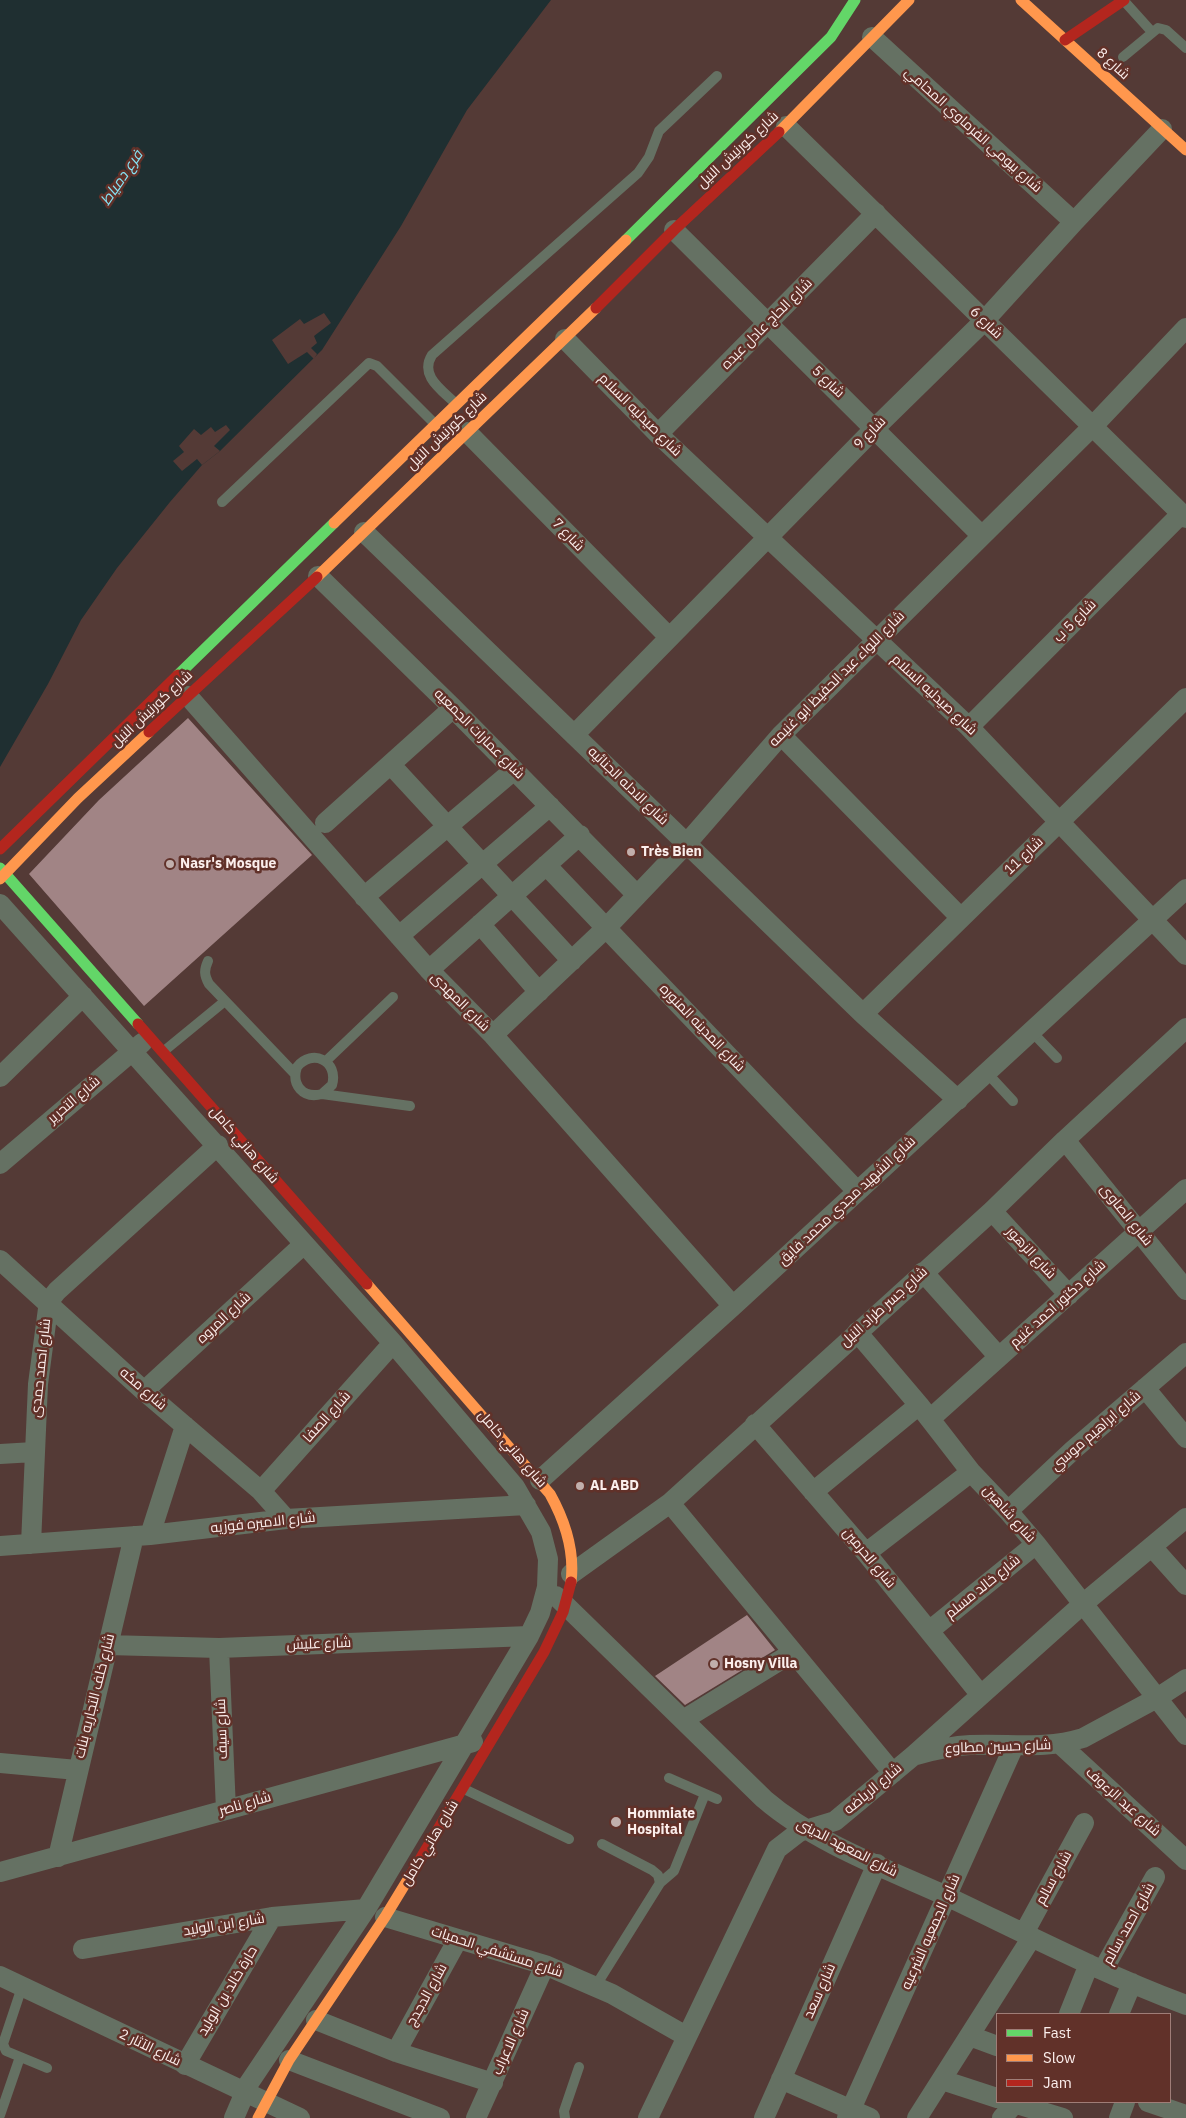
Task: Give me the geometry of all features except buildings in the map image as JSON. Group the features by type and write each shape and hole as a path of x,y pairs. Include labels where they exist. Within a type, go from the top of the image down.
{"main road":[{"name":"شارع كورنيش النيل","path":"0,849 805,64 831,37 855,0"},
{"path":"896,0 896,14"},
{"name":"شارع كورنيش النيل","path":"2,873 78,798 318,576 565,339 674,230 786,126 909,0"},
{"name":"شارع 8","path":"1021,0 1186,150"},
{"path":"1065,40 1124,0"},
{"name":"شارع هاني كامل","path":"2,873 163,1052 390,1330 540,1480 552,1496 565,1523 572,1552 571,1574 565,1606 544,1652 385,1917 289,2060 262,2110"}],"street":[{"name":"شارع بيومي الفرماوي المحامي","path":"872,37 1074,222"},
{"name":"شارع 6","path":"786,126 1184,516"},
{"name":"شارع 9","path":"574,734 668,637 770,538 875,428 984,321 1162,129"},
{"name":"شارع الحاج عادل عبده","path":"658,434 876,213"},
{"name":"شارع 5","path":"674,230 981,535"},
{"name":"شارع اللواء عبد الحفيظ ابو غنيمه","path":"493,1035 606,928 687,843 781,735 1093,426 1186,328"},
{"name":"شارع صيدليه السلام","path":"565,339 658,434 969,727 1186,954"},
{"name":"شارع 7","path":"468,432 668,637"},
{"name":"شارع 5 ب","path":"969,727 1184,516"},
{"name":"شارع الادله الجنائيه","path":"364,532 863,1014 958,1100"},
{"name":"شارع عمارات الجمعيه","path":"318,576 453,708 637,895"},
{"name":"شارع المهدى","path":"188,696 429,970 493,1035 733,1306"},
{"name":"شارع 11","path":"863,1014 1186,698"},
{"path":"325,823 453,708"},
{"path":"781,735 961,918"},
{"path":"391,765 572,962"},
{"path":"364,897 514,770"},
{"path":"399,936 550,806"},
{"path":"429,970 580,835"},
{"name":"شارع المدينه المنوره","path":"546,866 857,1191"},
{"name":"شارع الشهيد مجدي محمد فايق","path":"540,1480 733,1306 1186,889"},
{"name":"شارع هاني كامل","path":"0,904 218,1145 304,1244 390,1330 515,1487 541,1532 548,1559 547,1587 540,1614 529,1636 366,1909 244,2092 234,2118"},
{"path":"480,924 539,992"},
{"path":"0,1077 83,996"},
{"name":"شارع جسر طراد النيل","path":"571,1574 670,1503 992,1211 1065,1140 1186,1028"},
{"name":"شارع التحرير","path":"0,1164 149,1037"},
{"name":"شارع الصاوى","path":"1065,1140 1139,1229 1186,1290"},
{"name":"شارع احمد حمدى","path":"31,1544 39,1368 48,1306 57,1292 218,1145"},
{"name":"شارع دكتور احمد غنيم","path":"813,1492 999,1357 1070,1295 1139,1229 1186,1189"},
{"name":"شارع الزهور","path":"992,1211 1070,1295"},
{"name":"شارع المروه","path":"144,1391 304,1244"},
{"name":"شارع مكه","path":"0,1260 48,1306 144,1391 261,1491 286,1519"},
{"path":"923,1272 999,1357"},
{"name":"شارع الصفا","path":"261,1491 390,1330"},
{"name":"شارع شاهين","path":"857,1332 971,1472 1036,1544 1186,1735"},
{"name":"شارع ابراهيم موسي","path":"1008,1511 1073,1450 1186,1352"},
{"path":"1145,1388 1186,1438"},
{"name":"شارع الحرمين","path":"755,1424 866,1552 980,1694"},
{"name":"شارع خلف التجاريه بنات","path":"58,1857 108,1645 142,1536 185,1426"},
{"path":"0,1454 34,1452"},
{"path":"866,1552 971,1472"},
{"path":"670,1503 893,1773"},
{"name":"شارع الاميره فوزيه","path":"0,1546 142,1536 286,1519 526,1505"},
{"name":"شارع الرياضه","path":"648,2118 777,1849 787,1839 835,1821 913,1756 980,1694 1084,1603 1186,1518"},
{"name":"شارع خالد مسلم","path":"929,1630 1036,1544"},
{"path":"1152,1547 1186,1585"},
{"name":"شارع المعهد الدينى","path":"547,1587 764,1799 808,1830 876,1864 1132,1983 1172,2006"},
{"name":"شارع عليش","path":"108,1645 219,1648 529,1636"},
{"name":"شارع سيف","path":"219,1648 226,1810"},
{"path":"683,1720 792,1653"},
{"name":"شارع حسين مطاوع","path":"913,1756 941,1748 970,1745 1060,1744 1083,1738 1157,1698 1186,1678"},
{"name":"شارع ناصر","path":"0,1872 467,1742 492,1740"},
{"name":"شارع عبد الرءوف","path":"1060,1744 1186,1860"},
{"name":"شارع الجمعيه الشرعيه","path":"849,2113 1014,1746"},
{"path":"0,1763 77,1770"},
{"name":"شارع سالم","path":"918,2118 970,2036 1028,1935 1084,1822"},
{"name":"شارع سعد","path":"764,2118 876,1864"},
{"name":"شارع احمد سالم","path":"1070,2013 1096,1967 1155,1877"},
{"name":"شارع ابن الوليد","path":"83,1949 272,1917 366,1909"},
{"name":"حارة خالد بن الوليد","path":"185,2065 272,1917"},
{"name":"شارع مستشفي الحميات","path":"385,1917 545,1965 634,2006 686,2036"},
{"name":"شارع الدجدج","path":"396,2052 458,1939"},
{"name":"شارع الاعراب","path":"476,2118 545,1965"},
{"name":"شارع الآثار 2","path":"0,1976 244,2092 262,2110 300,2118"},
{"path":"1119,2013 1132,1983"},
{"path":"316,2020 396,2052 493,2083"},
{"path":"970,2036 996,2046"},
{"path":"289,2060 440,2118"},
{"path":"781,2079 849,2113 870,2118"},
{"path":"942,2080 996,2100"},
{"path":"1118,2118 1125,2103"},
{"path":"1151,2103 1186,2115"},
{"path":"1008,2104 1054,2117"}],"lane":[{"path":"1124,0 1152,32"},
{"path":"1123,57 1152,32 1162,28 1186,48"},
{"path":"456,405 430,378 427,370 428,362 432,355 638,173 649,157 659,131 717,76"},
{"path":"222,502 369,363 377,366 436,424"},
{"path":"208,961 204,968 208,984 295,1074"},
{"path":"326,1061 393,997"},
{"path":"163,1052 225,1001"},
{"path":"1032,1032 1057,1058"},
{"path":"313,1057 326,1061 333,1072 334,1079 327,1091 315,1096 302,1092 295,1081 295,1074 301,1062 306,1058 313,1057"},
{"path":"987,1073 1013,1101"},
{"path":"322,1094 410,1106"},
{"path":"669,1778 717,1799"},
{"path":"463,1788 569,1840"},
{"path":"595,1987 660,1883 674,1871 705,1794"},
{"path":"602,1844 652,1870 658,1875 660,1883"},
{"path":"22,1987 4,2044 6,2051 46,2068"},
{"path":"0,2115 20,2057"},
{"path":"565,2118 564,2111 579,2067"}],"water":[{"name":"فرع دمياط","path":"0,0 551,0 467,110 401,226 322,350 220,451 202,465 117,568 81,620 48,684 0,767"}],"pier":[{"path":"324,313 331,323 314,336 317,343 311,348 317,354 314,359 307,352 288,364 272,340 300,319 304,324"},
{"path":"226,425 230,430 214,446 220,451 202,465 197,459 182,471 173,461 184,452 179,446 194,429 201,435 211,427 215,432"}],"traffic: fast":[{"path":"626,240 831,37 855,0"},
{"path":"178,675 334,523"},
{"path":"0,868 138,1024"}],"traffic: slow":[{"path":"779,132 909,0"},
{"path":"1021,0 1186,150"},
{"path":"334,523 626,240"},
{"path":"317,577 596,308"},
{"path":"0,879 78,798 149,732"},
{"path":"367,1284 550,1494 568,1536 572,1559 571,1582"},
{"path":"258,2118 289,2060 385,1917 410,1876"}],"traffic: jam":[{"path":"1065,40 1124,0"},
{"path":"596,308 674,230 779,132"},
{"path":"149,732 317,577"},
{"path":"0,849 178,675"},
{"path":"138,1024 367,1284"},
{"path":"410,1876 544,1652 563,1612 571,1582"}],"place":[{"name":"Très Bien","path":"631,852"},
{"name":"Nasr's Mosque","path":"170,864"},
{"name":"AL ABD","path":"580,1486"},
{"name":"Hosny Villa","path":"714,1664"},
{"name":"Hommiate Hospital","path":"616,1822"}]}
